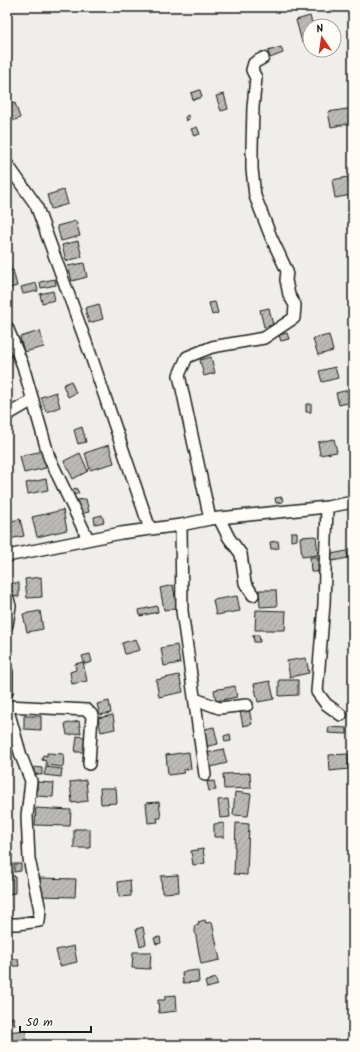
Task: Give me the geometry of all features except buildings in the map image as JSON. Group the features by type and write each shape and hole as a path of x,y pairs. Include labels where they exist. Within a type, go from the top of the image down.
{"street":[{"path":"253,595 245,583 240,554 215,518 179,375 187,357 212,347 264,338 294,318 294,305 289,295 286,280 287,271 271,237 255,196 252,169 252,148 253,107 256,78 252,70 254,63 263,58"},
{"path":"7,164 36,205 91,356 150,529"},
{"path":"7,327 23,366 49,457 88,540"},
{"path":"7,414 33,400"},
{"path":"7,556 120,533 181,525 215,518 327,507 353,502"},
{"path":"327,507 324,604 317,692 326,704 341,716"},
{"path":"181,525 182,611 205,775"},
{"path":"7,595 10,606 7,625"},
{"path":"7,672 7,692"},
{"path":"195,699 219,708 247,705"},
{"path":"7,924 39,921 40,910 29,859 27,816 31,781 21,756 7,706 87,710 92,715 89,764"}]}
